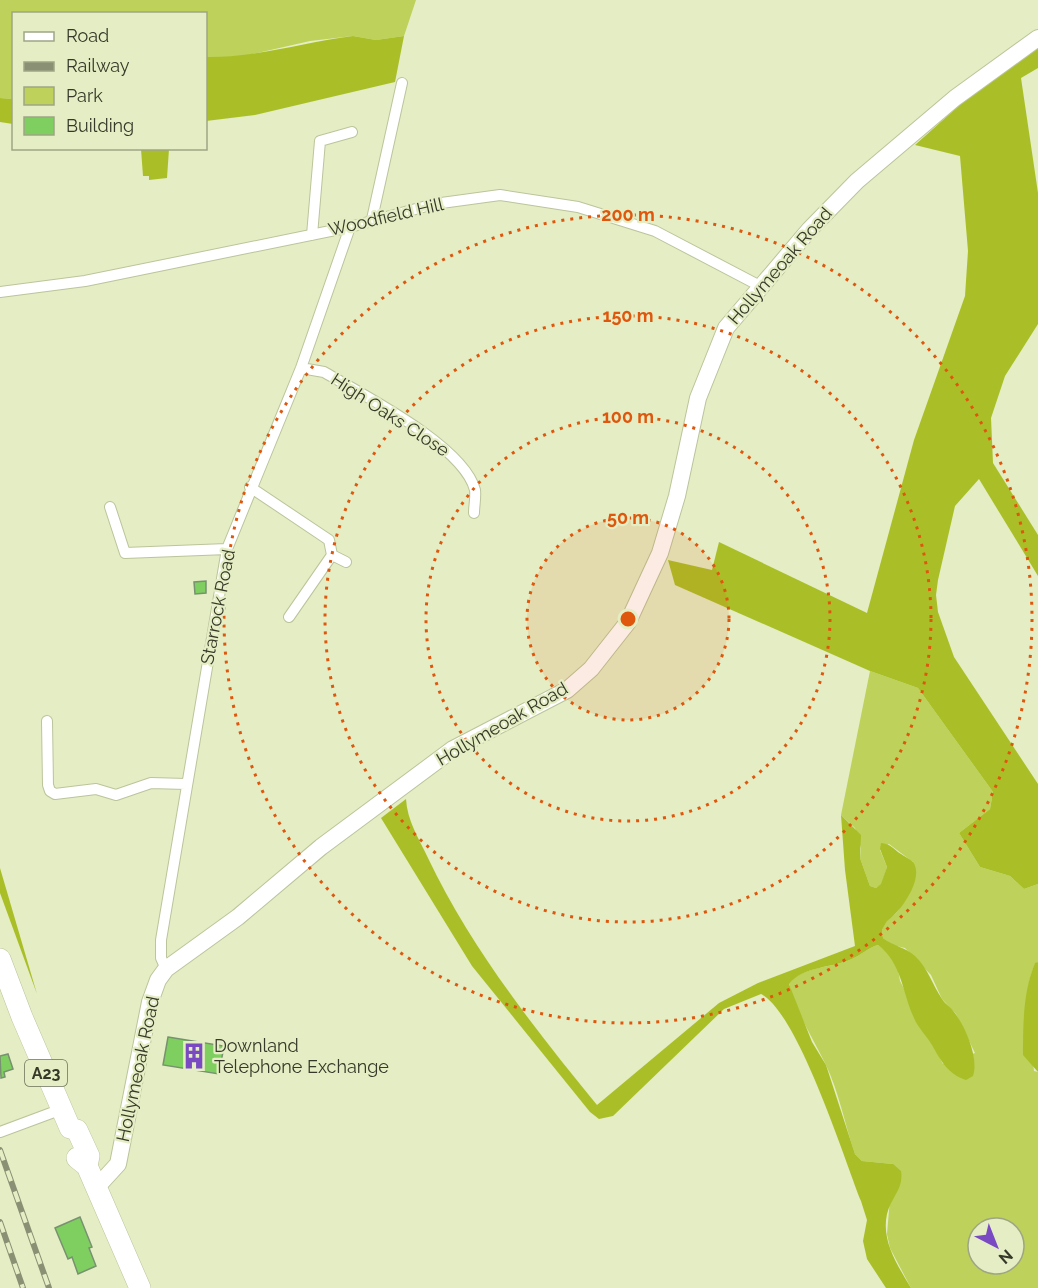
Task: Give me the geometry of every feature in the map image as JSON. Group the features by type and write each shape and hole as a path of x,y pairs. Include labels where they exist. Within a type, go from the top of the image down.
{"highway":[{"name":"A23","path":"0,959 66,1119 77,1130 84,1142 89,1156 87,1166 140,1288"}],"street":[{"name":"Hollymeoak Road","path":"96,1188 118,1164 150,1002 158,980 166,969 238,917 321,847 453,749 567,690 591,669 628,622 660,554 677,496 698,398 726,328 760,286 857,181 955,98 1038,38"},
{"path":"372,219 402,83"},
{"path":"312,234 320,141 351,132"},
{"name":"Woodfield Hill","path":"0,292 85,281 350,227 372,219 434,204 501,195 578,207 655,231 760,286"},
{"name":"Starrock Road","path":"166,969 161,958 161,940 227,549 250,487 301,368 350,227"},
{"name":"High Oaks Close","path":"301,368 324,372 446,448 465,469 475,491 474,513"},
{"path":"250,487 328,540 332,555 346,562"},
{"path":"110,507 125,553 227,549"},
{"path":"289,617 332,555"},
{"path":"47,720 48,785 50,791 56,794 85,788 116,795 151,783 186,784"},
{"path":"0,1132 14,1127 66,1119"}],"green space":[{"path":"0,0 416,0 404,36 376,40 353,36 310,41 244,56 207,58 207,12 12,12 12,99 0,98"},
{"path":"353,36 376,40 404,36 395,82 255,115 207,121 207,57 243,55"},
{"path":"1038,48 1038,68 1021,78 1038,193 1038,324 1005,376 991,418 993,463 1038,535 1038,576 979,479 955,506 936,595 938,612 954,657 1038,784 1038,884 1024,889 1010,876 980,867 959,833 990,809 993,792 918,688 870,671 675,585 668,560 712,570 719,542 867,613 914,440 965,296 968,251 960,156 915,145 962,103"},
{"path":"0,98 12,99 12,124 0,122"},
{"path":"141,150 169,150 167,178 149,180 149,176 143,176"},
{"path":"870,671 918,688 993,792 990,809 959,833 980,867 1010,876 1024,889 1038,884 1038,962 1030,977 1027,1003 1034,1071 1038,1072 1038,1288 911,1288 890,1248 887,1234 893,1164 862,1161 855,1154 831,1075 800,1015 789,983 802,973 844,962 878,945 890,954 897,964 900,981 943,1064 975,1053 956,1014 942,999 931,975 905,948 892,945 883,938 882,930 887,920 899,910 903,903 913,862 889,844 880,850 887,867 882,884 876,888 870,886 860,858 861,848 855,828 841,815"},
{"path":"406,799 417,837 464,924 527,1017 597,1105 719,1003 758,983 855,946 845,870 841,815 861,835 860,858 870,886 876,888 881,884 887,867 880,849 881,843 890,846 913,862 916,877 913,886 904,903 887,921 882,930 883,938 911,953 919,961 942,999 959,1018 973,1052 973,1076 966,1080 950,1071 942,1062 916,1022 897,969 886,952 878,945 844,962 802,974 789,984 812,1042 826,1065 855,1154 862,1161 893,1164 901,1171 901,1183 887,1214 886,1234 892,1253 911,1288 886,1288 867,1259 863,1241 867,1220 861,1201 818,1088 790,1028 775,1007 761,994 724,1009 613,1116 599,1119 590,1112 472,966 381,818"},
{"path":"0,868 37,994 0,893"},
{"path":"1038,962 1038,1072 1023,1055 1026,997 1031,974 1035,963"}],"building":[{"path":"206,581 206,593 195,594 194,582"},
{"name":"Downland Telephone Exchange","path":"168,1037 224,1046 219,1074 163,1065"},
{"path":"8,1054 13,1069 4,1072 5,1077 1,1078 0,1056"},
{"path":"80,1217 92,1247 89,1248 96,1266 78,1274 72,1257 68,1259 55,1228"}],"railway":[{"path":"0,1150 49,1288"},
{"path":"0,1222 23,1288"}],"place":[{"name":"Downland Telephone Exchange","path":"194,1056"}]}
